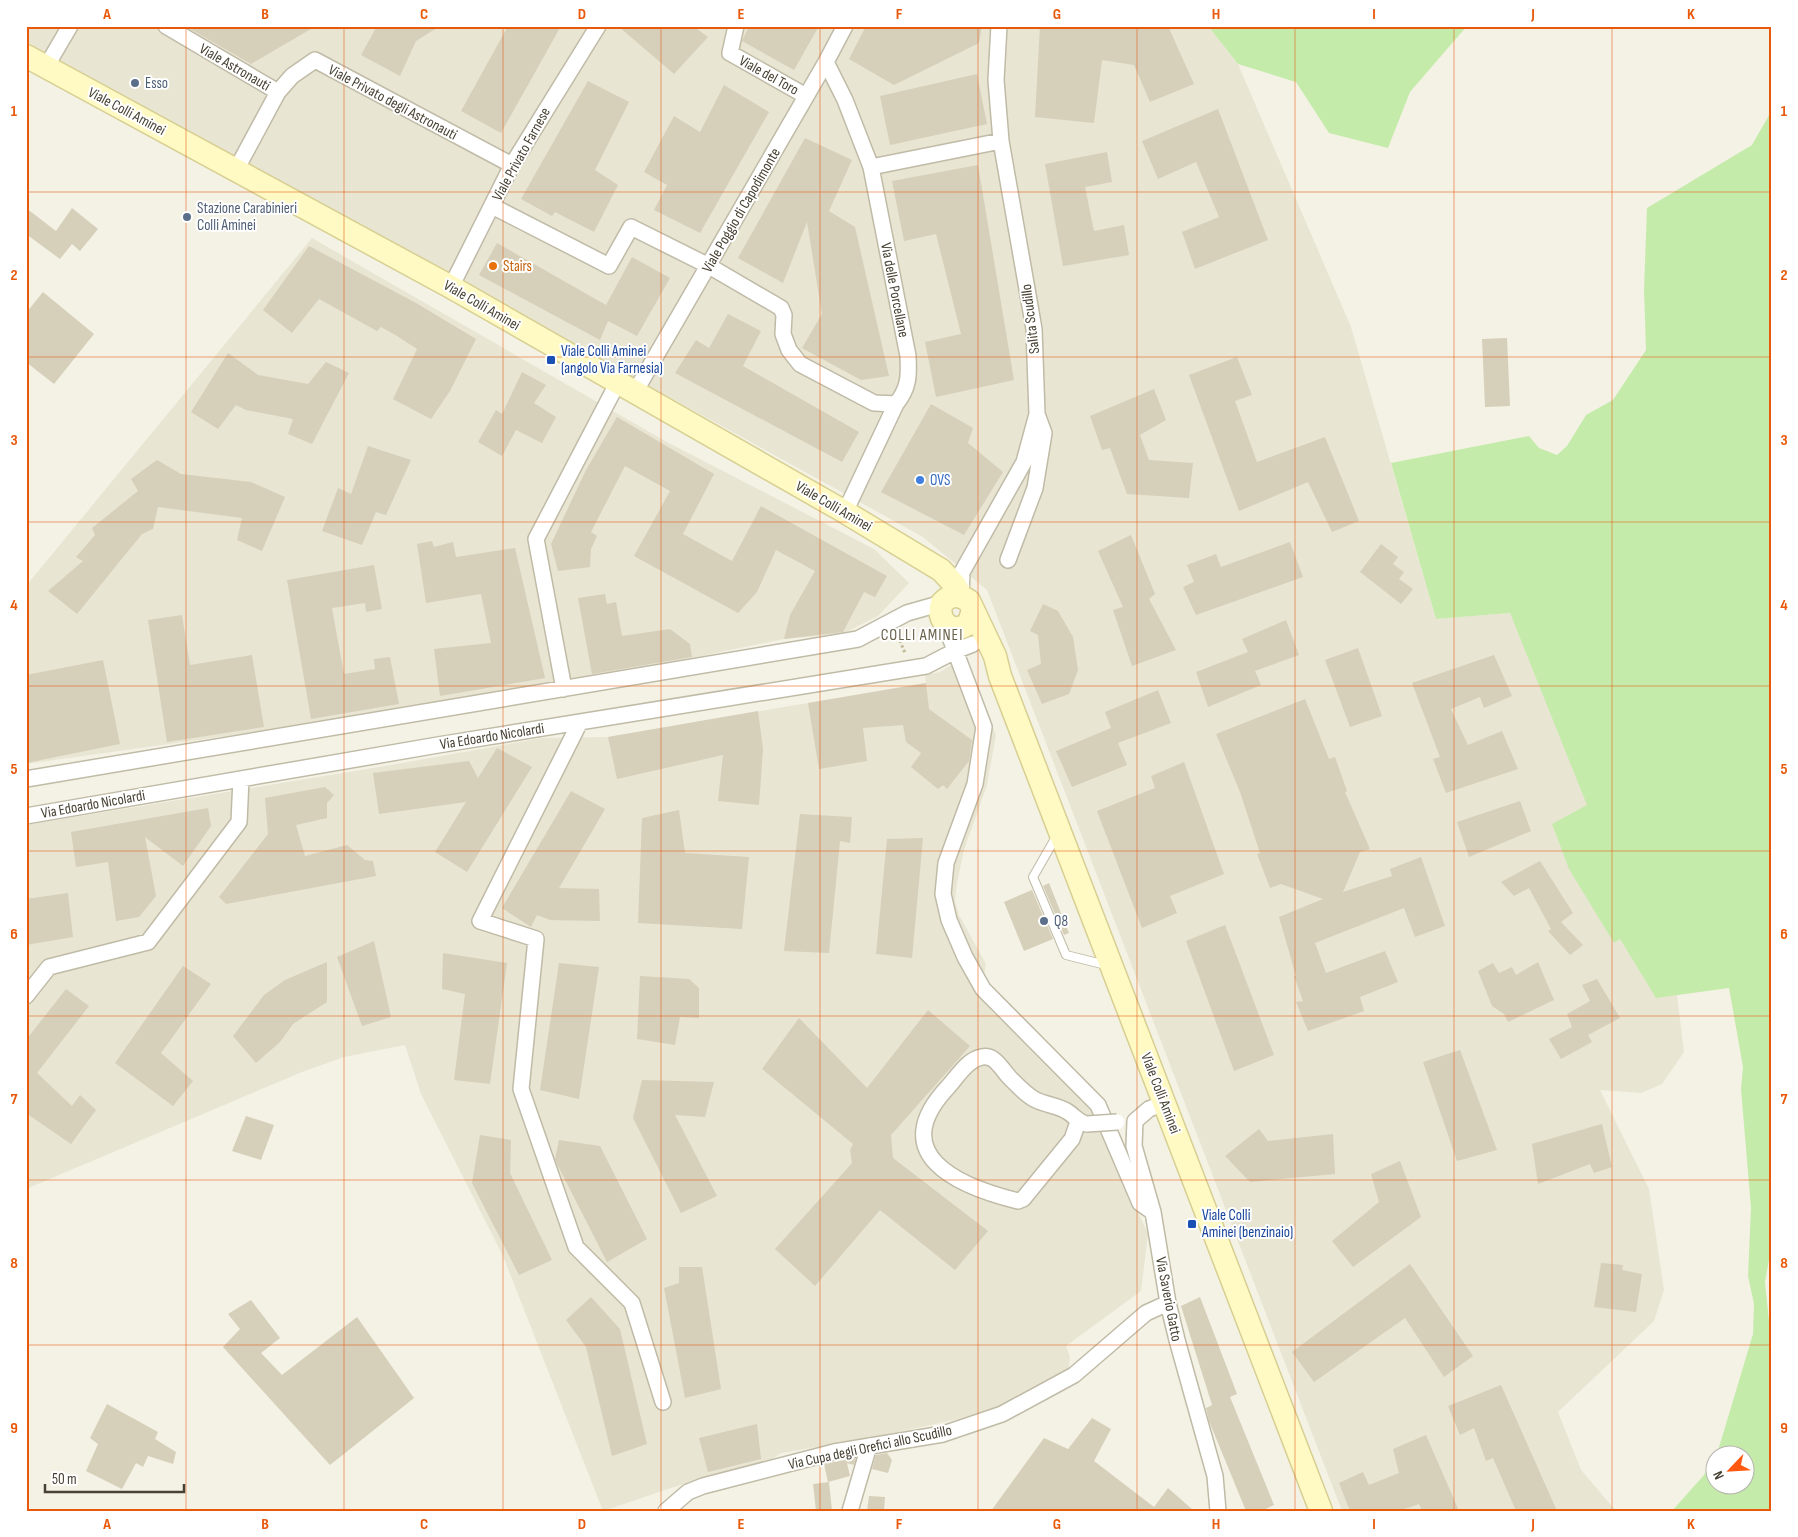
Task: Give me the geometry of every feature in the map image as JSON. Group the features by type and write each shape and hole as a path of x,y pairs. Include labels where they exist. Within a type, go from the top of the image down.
{"main road":[{"name":"Viale Colli Aminei","path":"36,62 451,287 845,512 932,564 947,575 964,647 1000,676"},
{"name":"Viale Colli Aminei","path":"955,612 995,656 1000,676 1321,1511"}],"street":[{"path":"36,62 70,26"},
{"name":"Viale Astronauti","path":"166,26 278,92"},
{"name":"Viale Privato Farnese","path":"451,287 512,165 598,26"},
{"name":"Viale del Toro","path":"736,26 730,53 806,96"},
{"name":"Viale Poggio di Capodimonte","path":"564,689 536,539 627,387 708,266 845,26"},
{"name":"Salita Scudillo","path":"955,612 962,572 1024,462 1037,414 1034,329 1001,140 996,80 999,26"},
{"name":"Viale Privato degli Astronauti","path":"236,170 278,92 292,76 315,60 512,165"},
{"name":"Via delle Porcellane","path":"826,62 845,100 871,167 908,356 910,380 906,392 896,404 845,512"},
{"path":"871,167 1001,140"},
{"path":"492,206 609,266 631,227 708,266 781,308 784,315 783,334 789,350 800,364 874,403 896,404"},
{"path":"1008,560 1035,488 1044,433 1037,414"},
{"path":"26,779 858,639 906,613 955,612"},
{"path":"964,647 984,727 984,737 975,784 946,863 943,894 949,920 965,957 984,989 1098,1105 1140,1203 1153,1212"},
{"name":"Via Edoardo Nicolardi","path":"26,816 580,722 926,666 964,647"},
{"path":"580,722 480,921 536,939 521,1089 576,1247 632,1303 663,1402"},
{"path":"26,996 48,967 148,942 239,822 241,779"},
{"path":"1082,1123 1023,1199 1018,1201 950,1176 936,1165 929,1155 925,1141 925,1126 929,1111 939,1096 971,1062 981,1057 991,1057 1034,1100 1068,1111 1082,1123 1135,1121 1150,1109 1165,1103"},
{"name":"Via Saverio Gatto","path":"1135,1121 1134,1146 1153,1212 1168,1304 1215,1476 1218,1511"},
{"name":"Via Cupa degli Orefici allo Scudillo","path":"666,1511 688,1492 704,1486 834,1452 943,1434 1002,1414 1074,1375 1146,1313 1168,1304"},
{"path":"850,1511 869,1446"}],"lane":[{"path":"1059,830 1033,877 1066,956 1112,966"}],"path":[{"path":"896,632 906,656"}],"shaded area":[{"path":"26,26 1208,26 1238,64 1351,327 1436,619 1510,613 1588,805 1614,943 1620,939 1656,997 1677,995 1684,1052 1662,1084 1641,1093 1600,1090 1649,1189 1664,1290 1654,1321 1558,1412 1581,1470 1616,1511 1342,1511 987,590 923,537 26,42"},
{"path":"312,238 665,441 874,549 909,583 878,616 842,634 784,639 545,688 440,706 26,764 26,586"},
{"path":"966,656 996,735 987,785 964,850 957,883 955,901 959,915 986,964 984,975 999,1000 991,1011 1086,1098 1148,1234 1141,1291 1066,1346 1070,1357 1069,1368 1003,1405 958,1419 871,1438 781,1453 759,1468 683,1484 603,1511 503,1256 421,1094 405,1045 344,1057 302,1072 26,1189 26,825 391,765 542,738 608,737 926,683 925,675 940,672"}],"green space":[{"path":"1208,26 1467,26 1410,92 1388,148 1329,133 1296,82 1238,64"},
{"path":"1772,110 1772,1243 1765,1282 1772,1351 1772,1511 1672,1511 1706,1472 1706,1494 1756,1494 1756,1444 1720,1444 1753,1334 1754,1304 1748,1276 1751,1208 1741,1089 1743,1067 1729,988 1656,998 1620,939 1614,943 1569,869 1552,824 1587,805 1510,613 1436,619 1391,463 1529,436 1539,448 1557,455 1567,446 1586,415 1613,400 1646,350 1644,290 1647,208 1752,145"}],"building":[{"path":"185,26 316,26 251,64"},
{"path":"377,26 440,26 416,41 400,76 361,55"},
{"path":"508,26 561,26 501,133 461,111"},
{"path":"618,26 693,26 708,37 674,74"},
{"path":"749,26 819,26 794,70 742,41"},
{"path":"866,26 982,26 979,43 894,85 849,59"},
{"path":"1040,26 1168,26 1194,84 1150,102 1134,65 1102,60 1094,123 1035,117"},
{"path":"977,74 987,124 890,145 880,96"},
{"path":"588,81 629,102 595,170 618,185 594,232 555,212 552,216 521,199"},
{"path":"724,85 769,112 700,233 654,210 667,185 644,172 674,116 700,132"},
{"path":"1218,109 1268,240 1195,269 1182,232 1219,217 1196,162 1158,179 1142,141"},
{"path":"805,138 852,160 829,211 855,227 889,376 861,380 802,348 822,314 807,222 783,283 738,258"},
{"path":"1107,152 1112,182 1085,187 1094,231 1124,225 1129,255 1063,266 1045,164"},
{"path":"978,165 1014,380 936,397 925,342 961,334 936,234 904,241 892,181"},
{"path":"26,208 56,231 72,208 98,229 80,251 72,244 60,259 26,234"},
{"path":"497,243 606,305 632,257 670,278 637,336 608,321 600,340 479,275"},
{"path":"309,246 416,303 476,339 450,391 431,419 393,399 417,349 397,336 381,327 377,331 319,299 292,333 263,310"},
{"path":"43,292 94,334 54,384 26,362 26,313"},
{"path":"728,314 761,331 743,366 859,432 842,462 675,373 696,340 709,348"},
{"path":"1507,338 1510,406 1485,407 1482,339"},
{"path":"228,353 258,375 308,384 326,362 349,373 312,444 288,434 293,419 246,410 236,405 218,429 191,412"},
{"path":"1237,357 1252,395 1235,401 1257,462 1325,437 1359,521 1332,532 1308,482 1239,511 1189,375"},
{"path":"522,372 546,385 534,403 556,417 542,443 516,430 502,456 478,442 496,410 502,414"},
{"path":"1154,389 1166,420 1140,435 1149,460 1193,463 1189,498 1127,494 1110,448 1102,450 1090,416"},
{"path":"931,404 973,428 968,443 1003,472 964,535 881,492"},
{"path":"617,417 714,474 683,534 732,561 761,506 887,576 875,597 864,592 843,632 784,639 790,615 815,571 776,550 757,592 738,613 634,556 670,491 625,466 591,532 597,536 591,549 590,567 558,571 551,544 586,470"},
{"path":"368,446 411,460 386,515 376,512 362,545 322,531 338,488 351,494"},
{"path":"157,460 181,474 251,482 285,497 262,551 237,540 242,518 158,507 153,529 142,534 77,614 48,591 83,561 76,557 95,535 92,528 138,491 131,479"},
{"path":"1131,535 1155,594 1149,599 1176,650 1132,666 1113,610 1123,607 1098,551"},
{"path":"432,541 434,547 453,542 456,557 515,548 545,678 440,696 434,649 491,643 481,594 426,603 417,544"},
{"path":"1290,542 1303,577 1196,615 1183,587 1194,582 1187,565 1216,554 1221,567"},
{"path":"1381,544 1398,557 1393,564 1404,572 1399,579 1413,589 1401,604 1360,572"},
{"path":"374,565 382,609 366,612 365,603 332,608 344,674 375,669 374,659 390,657 399,704 311,719 287,580"},
{"path":"605,594 607,604 616,602 622,636 670,629 690,644 692,657 592,674 578,598"},
{"path":"1043,604 1058,611 1073,637 1078,670 1069,694 1042,704 1027,670 1041,664 1038,635 1030,631"},
{"path":"182,615 190,665 252,655 264,727 167,742 148,620"},
{"path":"1286,620 1299,655 1255,671 1261,685 1208,707 1196,672 1248,652 1242,639"},
{"path":"1358,648 1382,716 1350,727 1325,660"},
{"path":"1494,655 1512,696 1484,708 1480,697 1451,709 1468,745 1502,731 1518,769 1446,793 1433,759 1440,757 1412,683"},
{"path":"103,660 120,744 26,763 26,675"},
{"path":"926,683 929,709 972,740 969,761 947,789 943,785 938,789 911,767 921,753 906,742 903,725 863,728 867,761 819,769 808,703"},
{"path":"1158,690 1171,723 1118,743 1127,765 1072,787 1056,751 1111,728 1105,712"},
{"path":"1305,699 1329,759 1335,757 1347,791 1345,792 1370,849 1360,852 1343,892 1392,876 1390,869 1421,857 1445,926 1415,937 1404,908 1315,943 1326,973 1385,951 1398,982 1360,997 1364,1011 1308,1031 1296,1002 1303,1001 1294,976 1296,976 1279,917 1323,899 1281,884 1270,888 1257,854 1260,853 1240,792 1216,734"},
{"path":"758,711 763,749 759,805 718,801 723,755 617,779 608,737"},
{"path":"497,748 532,767 467,872 435,852 466,802 379,814 373,773 469,761 478,778"},
{"path":"1184,762 1224,874 1170,896 1177,913 1142,928 1097,811 1155,788 1151,776"},
{"path":"325,787 334,795 327,803 327,818 296,825 305,856 347,845 365,860 373,861 376,876 226,904 219,897 268,834 265,798"},
{"path":"571,791 605,809 559,888 599,889 600,921 550,920 537,915 531,927 502,908"},
{"path":"1520,801 1531,831 1469,857 1457,822"},
{"path":"208,808 211,826 183,866 145,837 156,896 139,917 116,921 108,862 76,867 71,832"},
{"path":"679,810 685,853 749,857 742,929 638,923 642,818"},
{"path":"800,814 852,817 850,843 840,841 829,953 784,951"},
{"path":"923,838 912,958 876,954 887,839"},
{"path":"1540,861 1573,913 1561,922 1583,945 1570,955 1548,931 1551,929 1529,888 1514,896 1501,882"},
{"path":"1049,883 1069,933 1064,935 1043,886"},
{"path":"1032,890 1053,939 1024,951 1004,902"},
{"path":"68,893 73,937 26,945 26,899"},
{"path":"1225,925 1274,1055 1234,1071 1186,941"},
{"path":"374,941 391,1017 362,1026 337,957"},
{"path":"443,953 507,963 490,1084 454,1080 465,994 442,989"},
{"path":"327,962 327,1002 293,1024 280,1042 256,1063 233,1036 264,995 285,980"},
{"path":"1538,962 1554,1000 1508,1022 1504,1014 1492,1006 1478,971 1493,963 1499,973 1512,967 1516,975"},
{"path":"559,963 599,967 579,1099 540,1090"},
{"path":"183,966 211,984 161,1053 193,1081 173,1106 115,1063"},
{"path":"640,976 689,979 699,988 699,1018 680,1017 675,1045 637,1039"},
{"path":"1597,979 1620,1018 1588,1035 1592,1042 1561,1059 1549,1039 1572,1027 1567,1014 1590,1001 1582,985"},
{"path":"66,989 89,1006 37,1073 72,1106 80,1095 96,1110 71,1144 26,1113 26,1040"},
{"path":"928,1010 970,1046 891,1135 893,1158 988,1231 955,1270 880,1210 815,1286 775,1249 852,1163 850,1150 853,1144 762,1069 799,1018 867,1088"},
{"path":"1460,1050 1497,1150 1457,1161 1423,1062"},
{"path":"642,1080 714,1082 705,1117 675,1115 717,1196 681,1213 633,1118"},
{"path":"246,1116 274,1125 261,1160 232,1151"},
{"path":"1602,1124 1612,1167 1594,1173 1590,1164 1538,1184 1532,1144"},
{"path":"1259,1129 1268,1141 1333,1134 1335,1174 1250,1182 1225,1156"},
{"path":"480,1135 511,1140 510,1173 552,1260 519,1275 472,1183"},
{"path":"559,1140 600,1146 647,1239 607,1262 555,1159"},
{"path":"1400,1161 1421,1217 1353,1267 1332,1241 1379,1202 1371,1174"},
{"path":"1601,1263 1623,1265 1622,1270 1642,1274 1636,1312 1594,1307"},
{"path":"1410,1264 1473,1356 1444,1377 1405,1318 1314,1382 1292,1352"},
{"path":"679,1267 702,1267 721,1389 685,1398 664,1288 679,1283"},
{"path":"591,1297 620,1329 647,1444 612,1456 586,1347 566,1320"},
{"path":"1200,1297 1237,1394 1230,1397 1274,1505 1261,1511 1246,1511 1209,1421 1206,1408 1212,1405 1181,1306"},
{"path":"251,1300 280,1338 261,1353 282,1375 357,1317 414,1398 330,1465 223,1347 240,1329 228,1314"},
{"path":"1501,1385 1557,1511 1516,1511 1493,1458 1486,1461 1474,1428 1460,1435 1448,1406"},
{"path":"107,1404 158,1432 155,1439 176,1452 173,1464 148,1456 143,1467 136,1463 122,1489 86,1471 98,1444 90,1438"},
{"path":"1092,1418 1111,1429 1094,1461 1154,1507 1168,1488 1194,1511 991,1511 1044,1438 1068,1449"},
{"path":"757,1424 761,1459 708,1472 699,1438"},
{"path":"1426,1435 1459,1511 1422,1511 1419,1504 1399,1511 1350,1511 1339,1483 1363,1472 1369,1485 1399,1473 1393,1449"},
{"path":"887,1453 892,1460 888,1473 872,1469 876,1455"},
{"path":"856,1458 854,1465 847,1463 850,1476 828,1482 824,1464"},
{"path":"829,1482 832,1511 816,1511 813,1484"},
{"path":"869,1496 885,1497 884,1511 867,1511"}],"place":[{"name":"Esso","path":"135,83"},
{"name":"Stazione Carabinieri Colli Aminei","path":"187,217"},
{"name":"Stairs","path":"493,266"},
{"name":"Viale Colli Aminei (angolo Via Farnesia)","path":"551,360"},
{"name":"OVS","path":"920,480"},
{"name":"Q8","path":"1044,921"},
{"name":"Viale Colli Aminei (benzinaio)","path":"1192,1224"}],"district":[{"name":"COLLI AMINEI","path":"922,634"}]}
